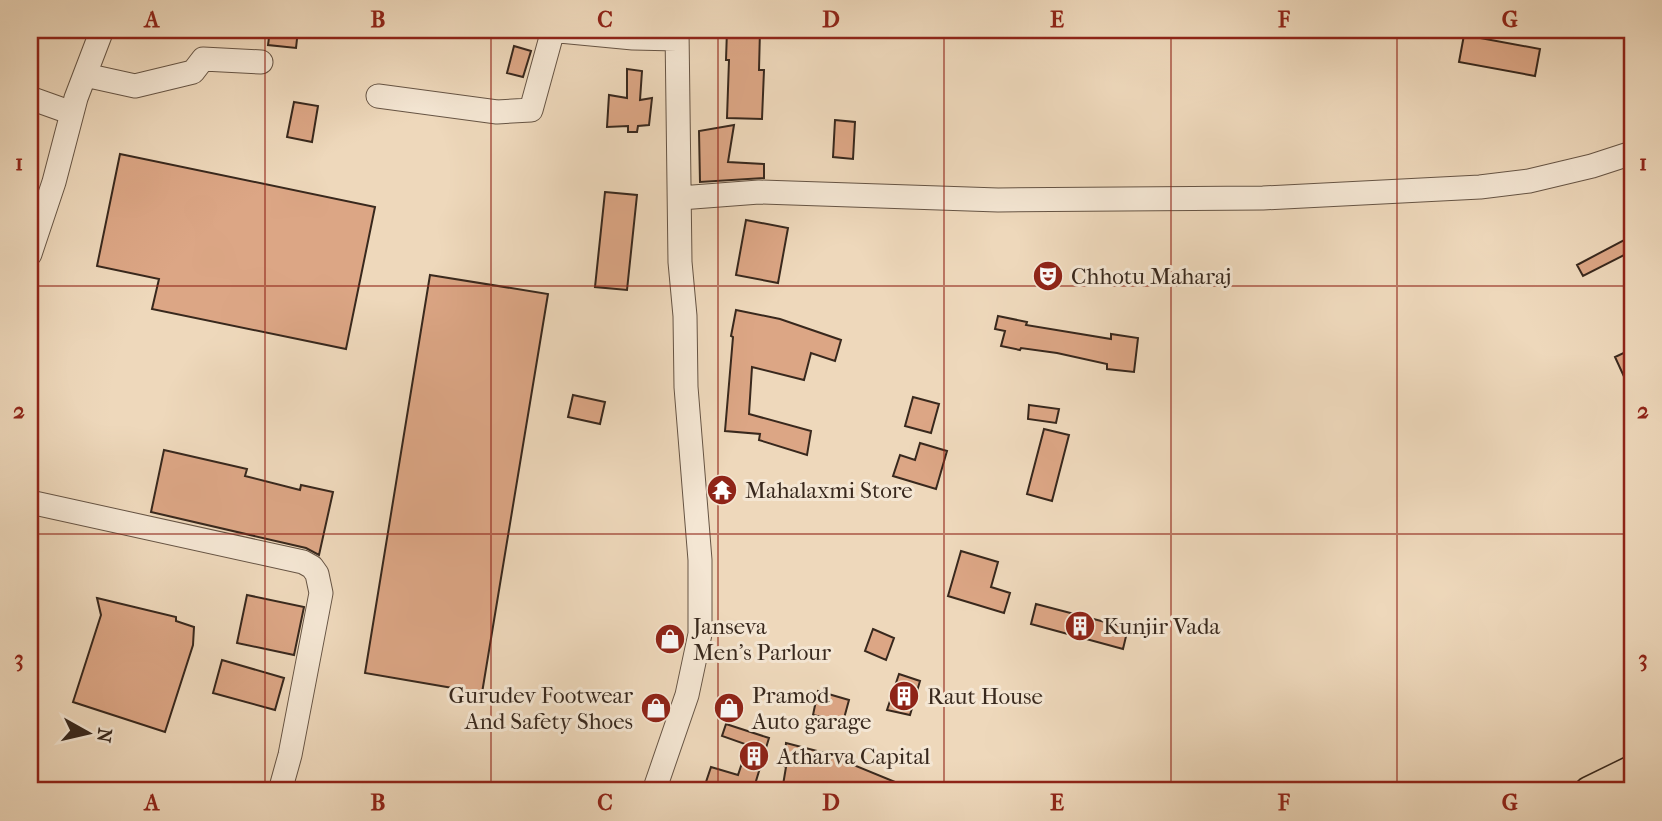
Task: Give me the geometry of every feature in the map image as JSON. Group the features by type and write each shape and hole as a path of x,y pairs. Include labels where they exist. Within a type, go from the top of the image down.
{"main road":[{"path":"1590,791 1632,770"}],"street":[{"path":"30,254 54,182 72,113 102,30"},
{"path":"378,96 497,112 531,110 551,30 677,34 686,387 700,560 700,634 687,695 659,788"},
{"path":"85,75 135,86 193,72 203,59 261,62"},
{"path":"30,98 72,113"},
{"path":"680,198 759,192 998,200 1263,198 1480,187 1554,175 1632,153"},
{"path":"30,266 30,272"},
{"path":"30,502 303,562 312,567 321,583 320,603 290,755 280,791"}],"building":[{"path":"270,30 298,30 296,48 268,45"},
{"path":"727,30 760,30 759,70 764,70 762,119 727,118"},
{"path":"1464,35 1540,49 1535,76 1459,62"},
{"path":"514,46 531,51 523,77 507,73"},
{"path":"627,69 642,71 640,100 652,98 649,125 638,126 637,132 628,132 628,126 607,127 609,95 627,98"},
{"path":"294,102 318,106 312,142 287,137"},
{"path":"835,120 855,122 853,159 833,157"},
{"path":"734,125 728,162 764,164 764,178 700,182 699,131"},
{"path":"120,154 375,207 346,349 152,309 159,279 97,266"},
{"path":"605,192 637,195 627,290 595,287"},
{"path":"746,220 788,228 778,283 736,275"},
{"path":"1626,239 1632,251 1583,276 1577,265"},
{"path":"430,275 548,294 482,693 365,673"},
{"path":"736,310 780,319 841,340 835,361 811,353 804,380 752,367 749,414 811,431 807,455 759,440 760,434 725,431 731,336"},
{"path":"998,316 1027,322 1026,325 1111,339 1111,334 1138,338 1134,372 1107,369 1107,364 1057,353 1001,346 1005,331 995,329"},
{"path":"1632,349 1632,394 1615,357"},
{"path":"573,395 605,402 600,424 568,417"},
{"path":"913,397 939,404 931,433 905,426"},
{"path":"1029,405 1059,409 1056,423 1028,419"},
{"path":"1044,429 1069,435 1052,501 1027,494"},
{"path":"920,443 947,451 936,489 893,476 900,455 915,460"},
{"path":"164,450 247,469 245,476 300,490 301,485 333,492 319,555 306,548 151,512"},
{"path":"961,551 998,562 991,587 1010,593 1004,613 948,596"},
{"path":"247,595 304,607 294,655 237,643"},
{"path":"97,598 176,617 176,621 194,627 193,645 165,732 73,702 101,615"},
{"name":"Kunjir Vada","path":"1036,604 1128,628 1123,649 1031,624"},
{"path":"873,629 894,638 886,660 865,651"},
{"path":"222,660 284,678 275,710 213,693"},
{"name":"Raut House","path":"899,674 920,681 910,715 887,710"},
{"path":"818,691 849,700 843,722 813,715"},
{"name":"Atharva Capital","path":"726,724 769,738 753,791 703,791 711,767 738,775 748,745 722,736"},
{"path":"786,743 852,760 851,764 917,791 782,791"}],"place":[{"name":"Chhotu Maharaj","path":"1048,276"},
{"name":"Mahalaxmi Store","path":"722,490"},
{"name":"Kunjir Vada","path":"1080,626"},
{"name":"Janseva Men's Parlour","path":"670,639"},
{"name":"Raut House","path":"904,696"},
{"name":"Gurudev Footwear And Safety Shoes","path":"656,708"},
{"name":"Pramod Auto garage","path":"729,708"},
{"name":"Atharva Capital","path":"754,756"}]}
